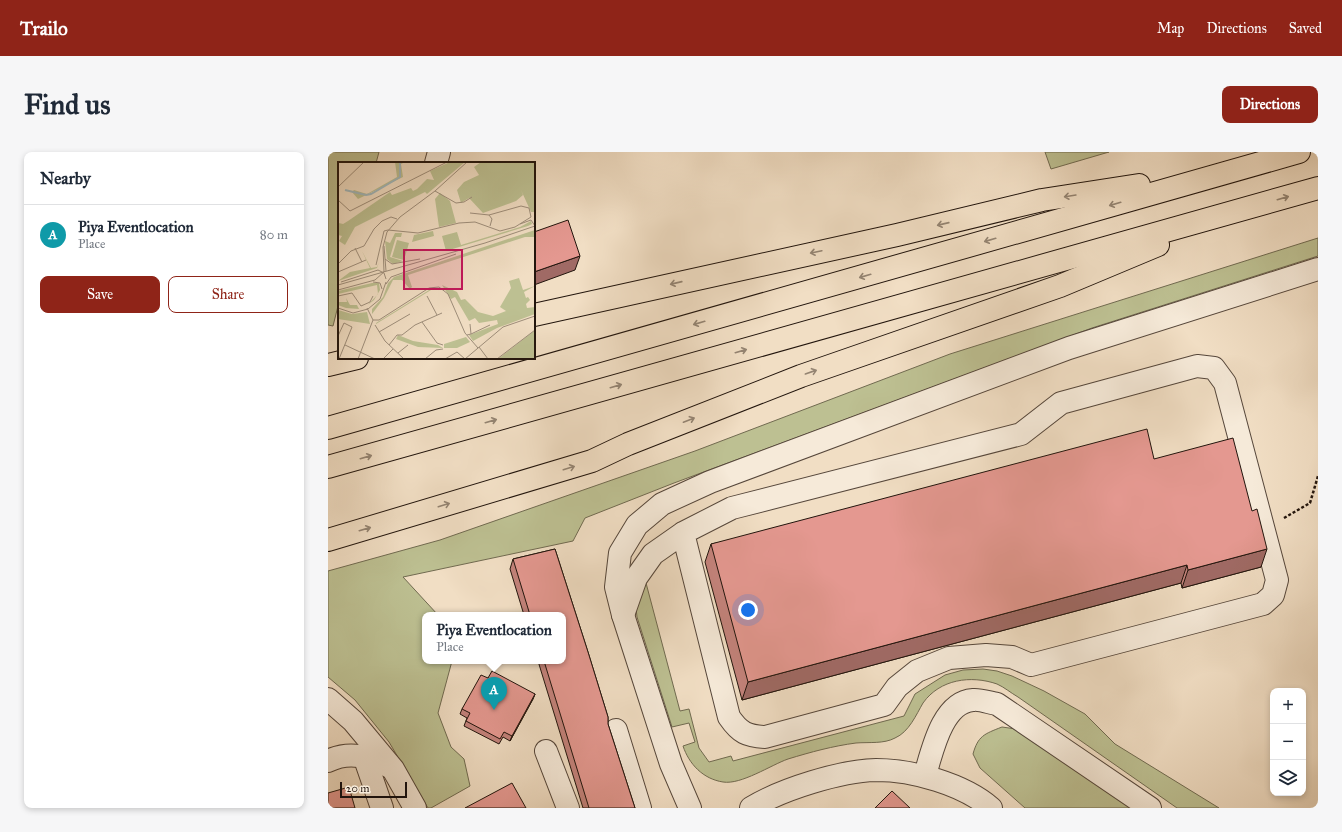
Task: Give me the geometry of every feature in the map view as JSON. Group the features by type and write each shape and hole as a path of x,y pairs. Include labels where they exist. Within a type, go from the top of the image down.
{"highway":[{"path":"328,428 1299,152"},
{"path":"535,315 897,235 1042,200 1233,171"},
{"path":"328,467 1318,188"},
{"path":"328,540 592,461 628,444 801,376 1060,286 1248,208"},
{"path":"328,365 353,359"}],"street":[{"path":"436,162 439,152"},
{"path":"690,808 671,764 622,616 616,587 620,553 637,525 662,504 710,482 1070,348 1318,269"},
{"path":"622,616 636,578 653,554 683,532 732,508 1021,434 1061,403 1197,366 1214,368 1225,383 1278,580 1273,595 1263,604 1031,665 1012,657 986,655 949,658 918,671 897,687 884,705 766,737 750,736 737,729 729,717 683,532"},
{"path":"328,699 353,721 393,768 415,808"},
{"path":"925,775 942,724 954,708 972,700 997,704 1150,808"},
{"path":"616,730 640,808"},
{"path":"546,752 568,808"},
{"path":"328,761 352,754 364,756 393,768"},
{"path":"364,756 382,808"},
{"path":"751,808 760,802 796,788 832,777 876,770 925,775 961,790 991,808"}],"path":[{"path":"1278,521 1310,503 1318,476"}],"green space":[{"path":"328,152 379,152 376,162 338,162 338,306 333,326 328,325"},
{"path":"1045,152 1109,152 1051,169"},
{"path":"1318,238 1318,256 1092,328 674,483 585,518 573,541 403,577 435,612 422,612 422,664 451,664 438,713 451,747 464,759 470,786 431,808 428,808 389,742 355,700 328,677 328,571 440,540 695,451 950,354"},
{"path":"646,583 680,711 689,709 699,748 709,762 731,756 733,761 904,716 915,694 945,675 963,670 983,669 997,671 1012,676 1044,691 1085,714 1115,744 1219,808 1177,808 1005,688 987,681 977,680 957,681 938,689 923,703 912,723 904,732 891,740 856,743 814,752 788,759 738,781 723,782 709,778 693,765 683,746 695,742 689,723 672,727 637,617 636,608"},
{"path":"1002,727 1016,729 1137,808 1025,808 980,768 973,754 977,743 983,736"}],"building":[{"path":"568,220 580,256 535,272 535,232"},
{"path":"1147,429 1154,459 1233,438 1252,511 1257,509 1267,549 1188,570 1187,565 748,682 711,544"},
{"path":"555,549 635,808 589,808 545,664 566,664 566,612 529,612 513,559"},
{"path":"492,671 535,694 512,736 504,732 500,739 466,721 470,713 462,709 481,675 488,678"},
{"path":"512,783 526,808 465,808"},
{"path":"349,787 355,808 328,808 328,793"},
{"path":"892,791 910,808 875,808"}],"place":[{"name":"Piya Eventlocation","path":"494,710"}]}
